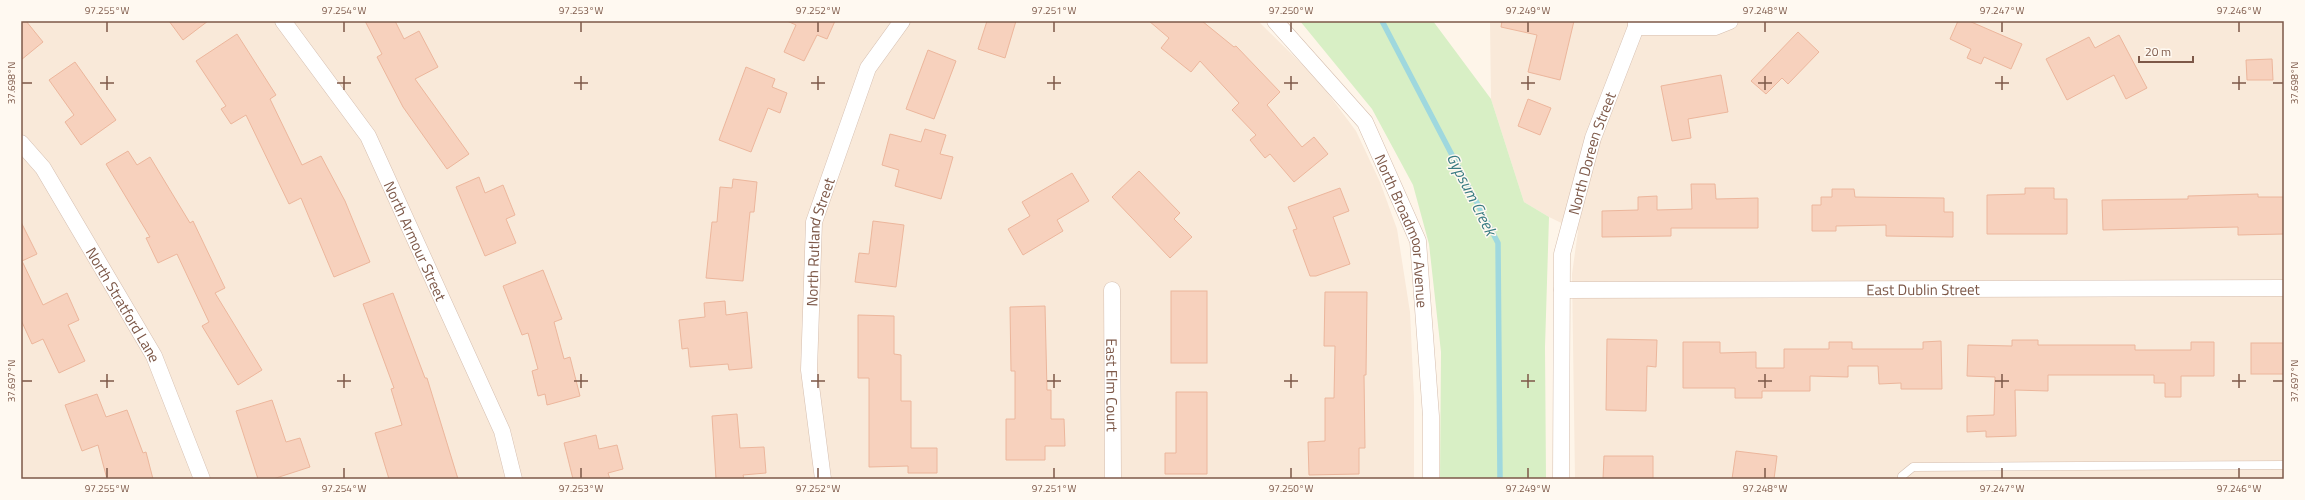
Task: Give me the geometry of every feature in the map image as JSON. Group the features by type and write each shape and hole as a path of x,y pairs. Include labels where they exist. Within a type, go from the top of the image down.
{"street":[{"name":"North Armour Street","path":"282,21 368,136 502,430 514,479"},
{"name":"North Rutland Street","path":"823,479 809,370 814,222 868,68 902,21"},
{"name":"North Broadmoor Avenue","path":"1275,21 1365,122 1418,241 1431,416 1431,479"},
{"path":"1636,24 1715,27 1730,21"},
{"name":"North Doreen Street","path":"1562,290 1562,254 1593,138 1636,24"},
{"name":"North Stratford Lane","path":"21,143 43,168 154,356 202,479"},
{"name":"East Dublin Street","path":"1562,290 2284,288"},
{"name":"East Elm Court","path":"1112,290 1113,479"},
{"path":"1561,479 1562,290"}],"lane":[{"path":"1902,479 1902,476 1913,467 2284,465"}],"shaded area":[{"path":"21,21 1258,21 1318,80 1356,131 1380,182 1397,229 1410,312 1414,398 1414,479 21,479"},
{"path":"1490,21 2284,21 2284,479 1575,479 1572,274 1578,231 1549,217 1524,202 1491,99"}],"green space":[{"path":"1300,21 1433,21 1491,99 1524,202 1549,217 1545,347 1546,479 1440,479 1441,352 1429,244 1413,185 1372,109"}],"building":[{"path":"21,21 26,21 43,42 21,60"},
{"path":"169,21 208,21 183,40"},
{"path":"365,21 395,21 404,39 419,31 438,67 415,79 469,154 447,169 403,107 377,57 382,54"},
{"path":"787,21 835,21 827,39 817,35 804,61 784,52 796,25"},
{"path":"987,21 1016,21 1005,58 978,49"},
{"path":"1149,21 1202,21 1234,47 1236,46 1280,92 1267,105 1302,147 1314,137 1328,154 1294,182 1270,154 1265,158 1250,140 1256,135 1232,110 1239,103 1200,61 1191,72 1161,48 1169,38"},
{"path":"1502,21 1574,21 1560,80 1528,72 1537,35 1501,27"},
{"path":"1958,21 1969,21 2022,44 2011,69 1984,57 1981,64 1967,58 1971,49 1950,39"},
{"path":"1798,32 1819,52 1788,84 1782,78 1766,94 1751,81"},
{"path":"237,34 276,95 270,99 302,165 321,156 345,201 370,262 334,277 301,198 289,204 246,115 231,124 221,109 226,106 196,61"},
{"path":"2119,35 2147,88 2126,99 2114,75 2067,100 2046,59 2089,37 2095,48"},
{"path":"928,50 956,61 934,119 906,109"},
{"path":"2272,59 2273,80 2247,80 2246,60"},
{"path":"75,62 116,120 81,145 65,122 74,115 49,80"},
{"path":"746,67 775,79 772,87 787,93 780,113 768,108 751,152 719,140"},
{"path":"1721,75 1728,112 1688,119 1691,138 1672,141 1661,86"},
{"path":"1528,99 1551,108 1540,135 1518,126"},
{"path":"925,129 946,135 940,154 953,157 941,199 895,186 899,170 882,165 890,134 921,142"},
{"path":"128,151 137,165 150,157 190,223 193,221 225,288 215,293 262,370 238,385 202,326 209,322 177,254 158,263 146,238 150,237 106,164"},
{"path":"1139,171 1180,213 1174,219 1192,237 1170,258 1112,197"},
{"path":"1072,173 1089,201 1057,220 1063,231 1023,255 1008,229 1030,216 1022,202"},
{"path":"479,177 485,193 503,185 515,215 506,219 516,243 485,256 456,187"},
{"path":"733,179 757,182 754,212 750,212 743,281 706,278 712,222 717,222 720,187 732,188"},
{"path":"1691,184 1715,184 1716,199 1758,198 1758,228 1671,228 1671,236 1602,237 1602,211 1638,210 1638,197 1657,196 1657,210 1692,209"},
{"path":"1340,188 1349,211 1333,217 1350,264 1316,276 1310,276 1293,230 1297,229 1288,207"},
{"path":"2025,188 2054,188 2054,199 2067,199 2067,234 1987,234 1987,195 2025,194"},
{"path":"1832,189 1854,189 1855,197 1944,198 1944,212 1953,212 1953,237 1886,236 1886,225 1836,226 1836,231 1812,231 1812,205 1821,205 1821,197 1832,197"},
{"path":"2258,194 2258,197 2284,197 2284,234 2238,235 2238,227 2103,230 2102,200 2188,199 2188,196"},
{"path":"873,221 904,225 896,287 855,282 859,253 869,254"},
{"path":"21,222 37,254 22,261 43,305 67,293 79,320 68,325 85,361 59,373 43,339 32,344 21,320"},
{"path":"543,270 562,319 554,322 564,359 570,357 580,396 547,405 545,394 538,396 532,371 538,369 528,333 522,335 503,286"},
{"path":"1171,291 1207,291 1207,363 1171,363"},
{"path":"1325,292 1367,292 1366,375 1364,375 1365,448 1359,448 1359,474 1309,475 1308,442 1325,441 1325,398 1334,398 1335,346 1324,346"},
{"path":"393,293 425,378 427,378 458,479 389,479 375,433 402,425 391,389 394,388 363,304"},
{"path":"725,301 726,315 747,312 752,368 729,370 728,364 690,367 688,348 682,349 679,320 705,317 704,303"},
{"path":"1045,306 1047,390 1051,390 1051,419 1064,419 1065,446 1045,446 1045,460 1006,460 1006,419 1015,419 1015,371 1011,371 1010,307"},
{"path":"858,315 894,316 894,354 901,355 901,401 911,401 911,448 937,448 937,473 908,473 908,466 869,467 869,378 858,378"},
{"path":"1607,339 1657,340 1656,367 1647,366 1646,411 1606,410"},
{"path":"2012,340 2038,340 2038,345 2135,345 2135,350 2191,350 2191,342 2214,342 2214,376 2181,376 2181,397 2165,397 2165,383 2154,383 2154,375 2048,375 2048,391 2015,390 2016,436 1986,437 1986,431 1967,432 1967,416 1994,415 1995,377 1967,376 1968,345 2012,346"},
{"path":"1941,341 1942,389 1901,389 1901,383 1879,384 1878,366 1848,366 1848,377 1810,376 1810,391 1762,391 1762,398 1735,398 1735,388 1683,388 1683,342 1720,342 1720,353 1756,352 1756,368 1784,368 1784,349 1829,349 1829,342 1852,342 1852,349 1923,349 1923,342"},
{"path":"2251,343 2284,343 2284,374 2251,374"},
{"path":"1176,392 1207,392 1207,474 1165,474 1165,453 1176,453"},
{"path":"97,394 106,417 127,410 143,453 146,452 153,479 107,479 98,445 82,451 65,405"},
{"path":"272,400 286,442 300,438 310,467 273,479 258,479 236,411"},
{"path":"737,414 740,448 764,447 766,473 743,475 744,479 716,479 712,416"},
{"path":"596,435 599,449 617,445 623,469 608,473 610,479 573,479 564,443"},
{"path":"1736,451 1777,456 1774,479 1732,479"},
{"path":"1604,456 1653,456 1653,479 1603,479"}],"waterway":[{"name":"Gypsum Creek","path":"1382,21 1498,243 1500,479"}]}
